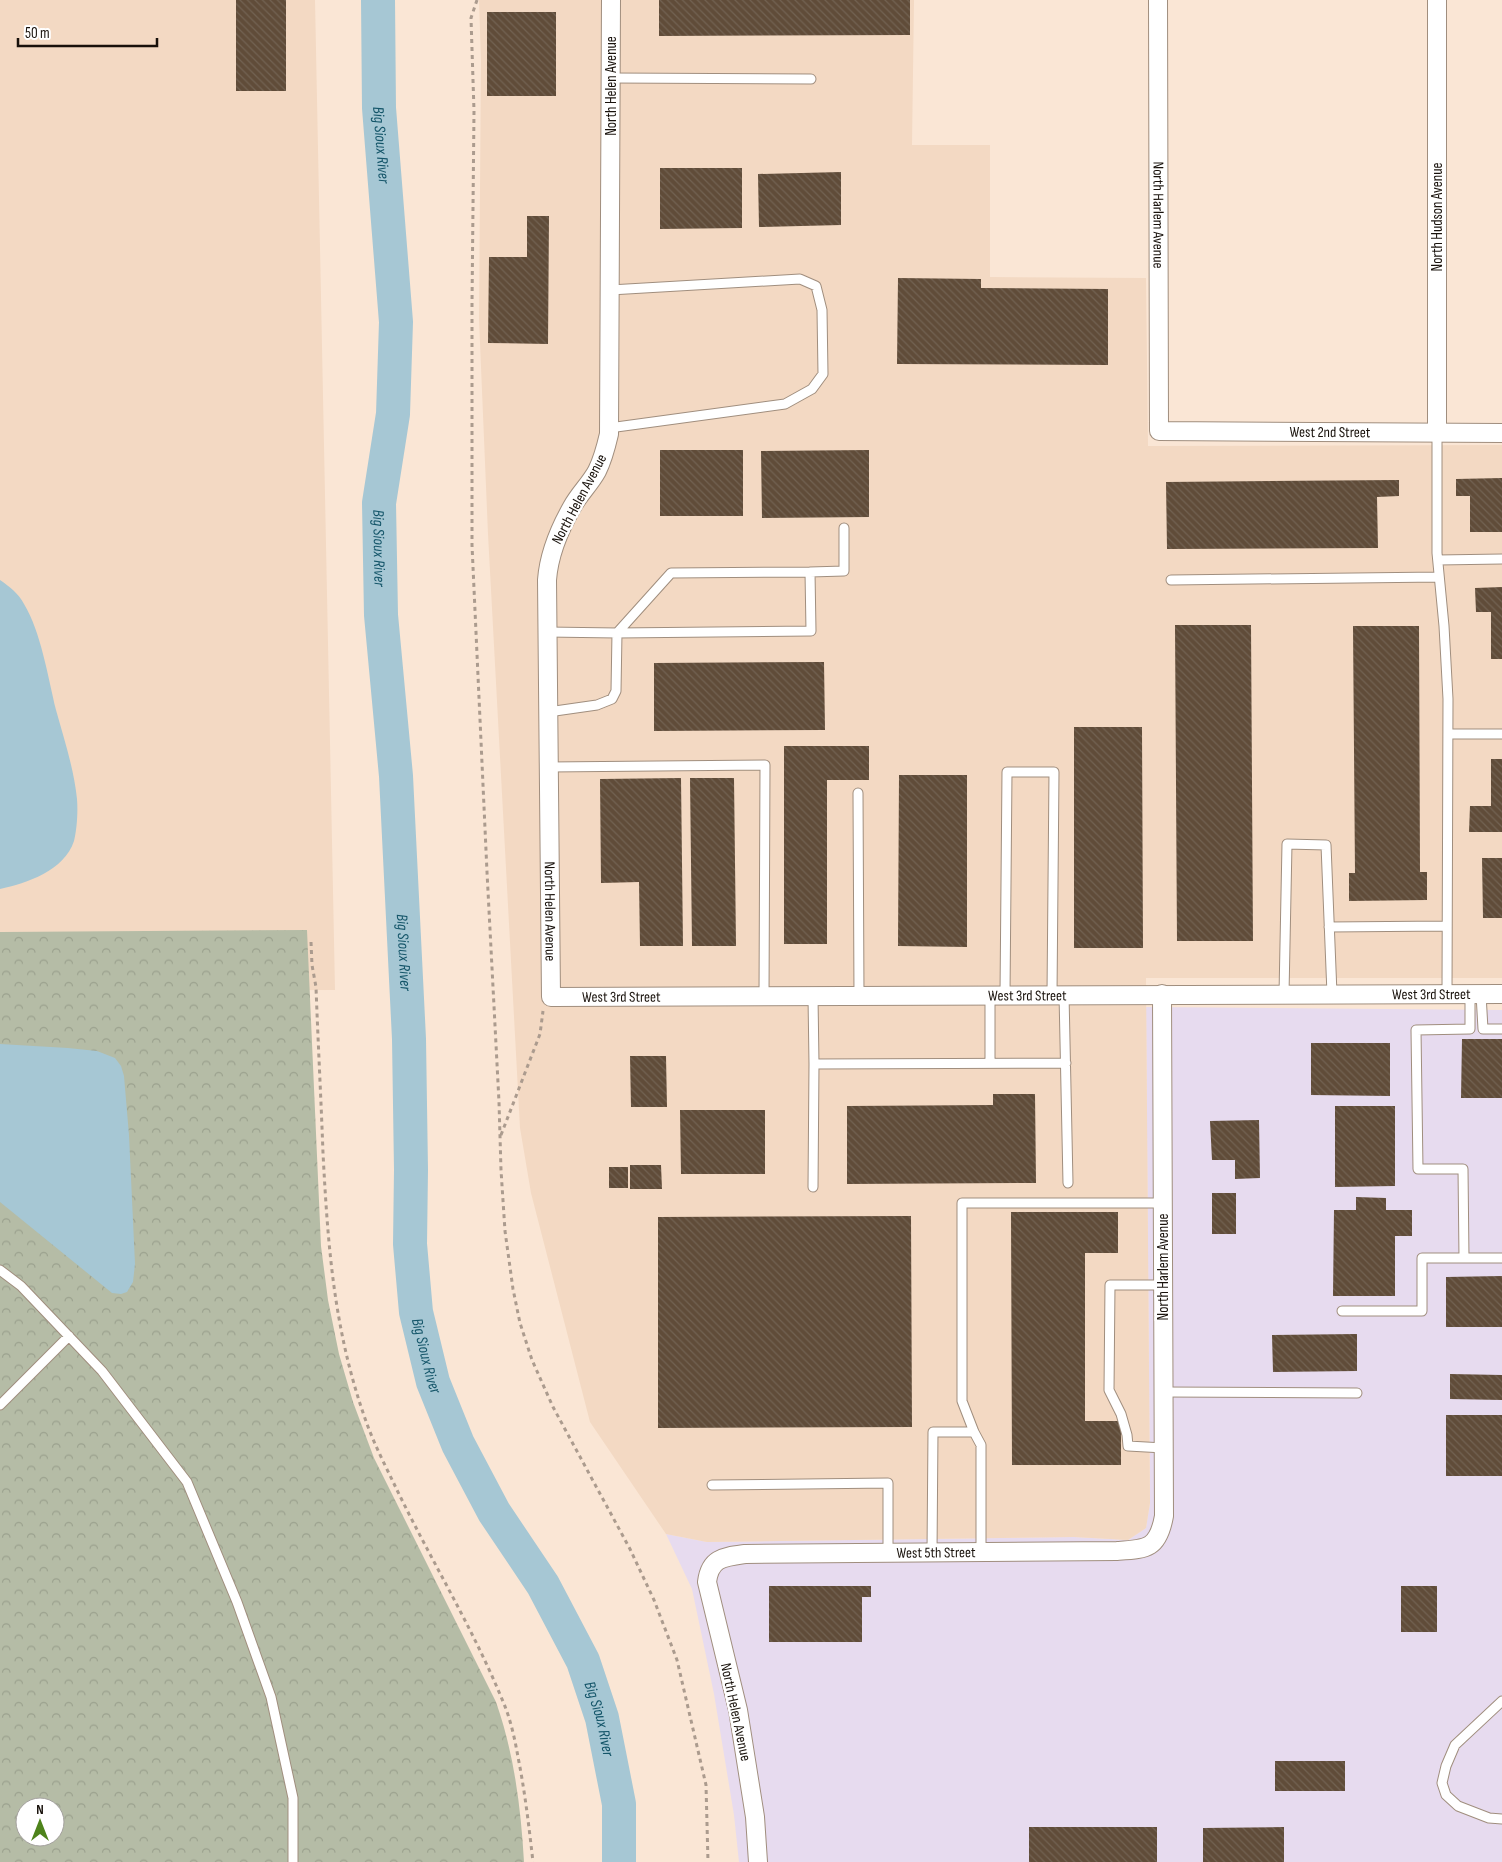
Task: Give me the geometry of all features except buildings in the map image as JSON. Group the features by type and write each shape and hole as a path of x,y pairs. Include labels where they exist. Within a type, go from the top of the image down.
{"street":[{"name":"North Helen Avenue","path":"551,997 548,562 554,544 573,505 596,472 605,451 609,428 611,0"},
{"name":"North Harlem Avenue","path":"1158,0 1159,431"},
{"name":"North Hudson Avenue","path":"1437,0 1437,433"},
{"name":"West 2nd Street","path":"1159,431 1502,433"},
{"name":"North Harlem Avenue","path":"1158,1539 1164,1516 1162,994"},
{"name":"West 3rd Street","path":"551,997 1502,994"},
{"name":"West 5th Street","path":"713,1564 720,1558 745,1554 1136,1550 1149,1546 1158,1539"},
{"name":"North Helen Avenue","path":"713,1564 708,1573 707,1582 738,1710 755,1817 758,1862"}],"lane":[{"path":"611,78 811,79"},
{"path":"609,428 785,404 812,389 823,374 822,310 816,286 800,279 610,290"},
{"path":"1437,433 1438,560 1446,655 1448,734 1447,994"},
{"path":"548,712 597,705 612,699 616,691 617,633 671,573 844,571 844,528"},
{"path":"1438,560 1502,559"},
{"path":"547,632 812,631 810,572"},
{"path":"1171,580 1439,577"},
{"path":"1448,734 1502,734"},
{"path":"549,767 765,765 764,996"},
{"path":"990,1063 998,995 1007,772 1054,772 1058,994 1066,1062 1068,1183"},
{"path":"858,793 859,996"},
{"path":"1284,994 1288,844 1326,845 1332,994"},
{"path":"1329,927 1447,926"},
{"path":"1475,994 1482,1029 1502,1029"},
{"path":"1464,1258 1463,1169 1418,1169 1416,1030 1470,1029 1475,994"},
{"path":"813,996 813,1187"},
{"path":"814,1064 1066,1062"},
{"path":"981,1552 982,1445 974,1432 962,1401 962,1203 1163,1203"},
{"path":"1342,1311 1422,1311 1422,1258 1502,1258"},
{"path":"0,1270 21,1286 102,1370 187,1482 237,1602 271,1697 293,1798 293,1862"},
{"path":"1163,1285 1110,1285 1109,1390 1122,1414 1128,1446 1164,1448"},
{"path":"0,1405 69,1336"},
{"path":"1164,1392 1357,1393"},
{"path":"932,1552 933,1432 974,1432"},
{"path":"712,1485 888,1483 888,1553"},
{"path":"1502,1701 1455,1745 1446,1766 1442,1783 1446,1795 1458,1806 1489,1818 1502,1819"}],"path":[{"path":"477,0 470,18 474,111 472,536 500,1138 506,1231 513,1289 520,1323 532,1360 553,1407 630,1549 654,1600 677,1660 706,1785 708,1862"},
{"path":"311,942 312,965 316,987 331,1274 350,1373 368,1425 390,1474 506,1706 523,1782 533,1862"},
{"path":"500,1138 540,1034 542,1013 551,997"}],"shaded area":[{"path":"0,0 315,0 335,990 0,991"},
{"path":"479,0 914,0 912,145 990,145 990,277 1146,278 1148,446 1502,445 1502,978 1146,978 1150,1503 1146,1528 1128,1540 1074,1537 707,1542 666,1534 590,1422 531,1193 520,1128 488,534 479,319 481,61"},
{"path":"1146,1007 1502,1010 1502,1862 739,1862 734,1815 714,1694 692,1589 666,1534 707,1542 1074,1537 1128,1540 1146,1528 1150,1503"}],"green space":[{"path":"307,930 321,1246 328,1300 339,1354 353,1402 374,1458 496,1702 508,1741 516,1781 524,1862 0,1862 0,932"}],"water":[{"path":"0,580 19,597 30,615 35,628 76,788 77,826 74,841 69,851 53,868 33,879 0,889"},
{"path":"0,1044 97,1051 115,1058 121,1066 124,1076 129,1135 135,1264 133,1282 127,1292 121,1294 112,1293 0,1202"}],"waterway":[{"name":"Big Sioux River","path":"378,0 379,108 396,322 393,414 379,503 381,615 396,776 409,1039 410,1244 416,1312 433,1382 458,1444 494,1512 543,1585 583,1661 602,1718 619,1804 619,1862"}]}
